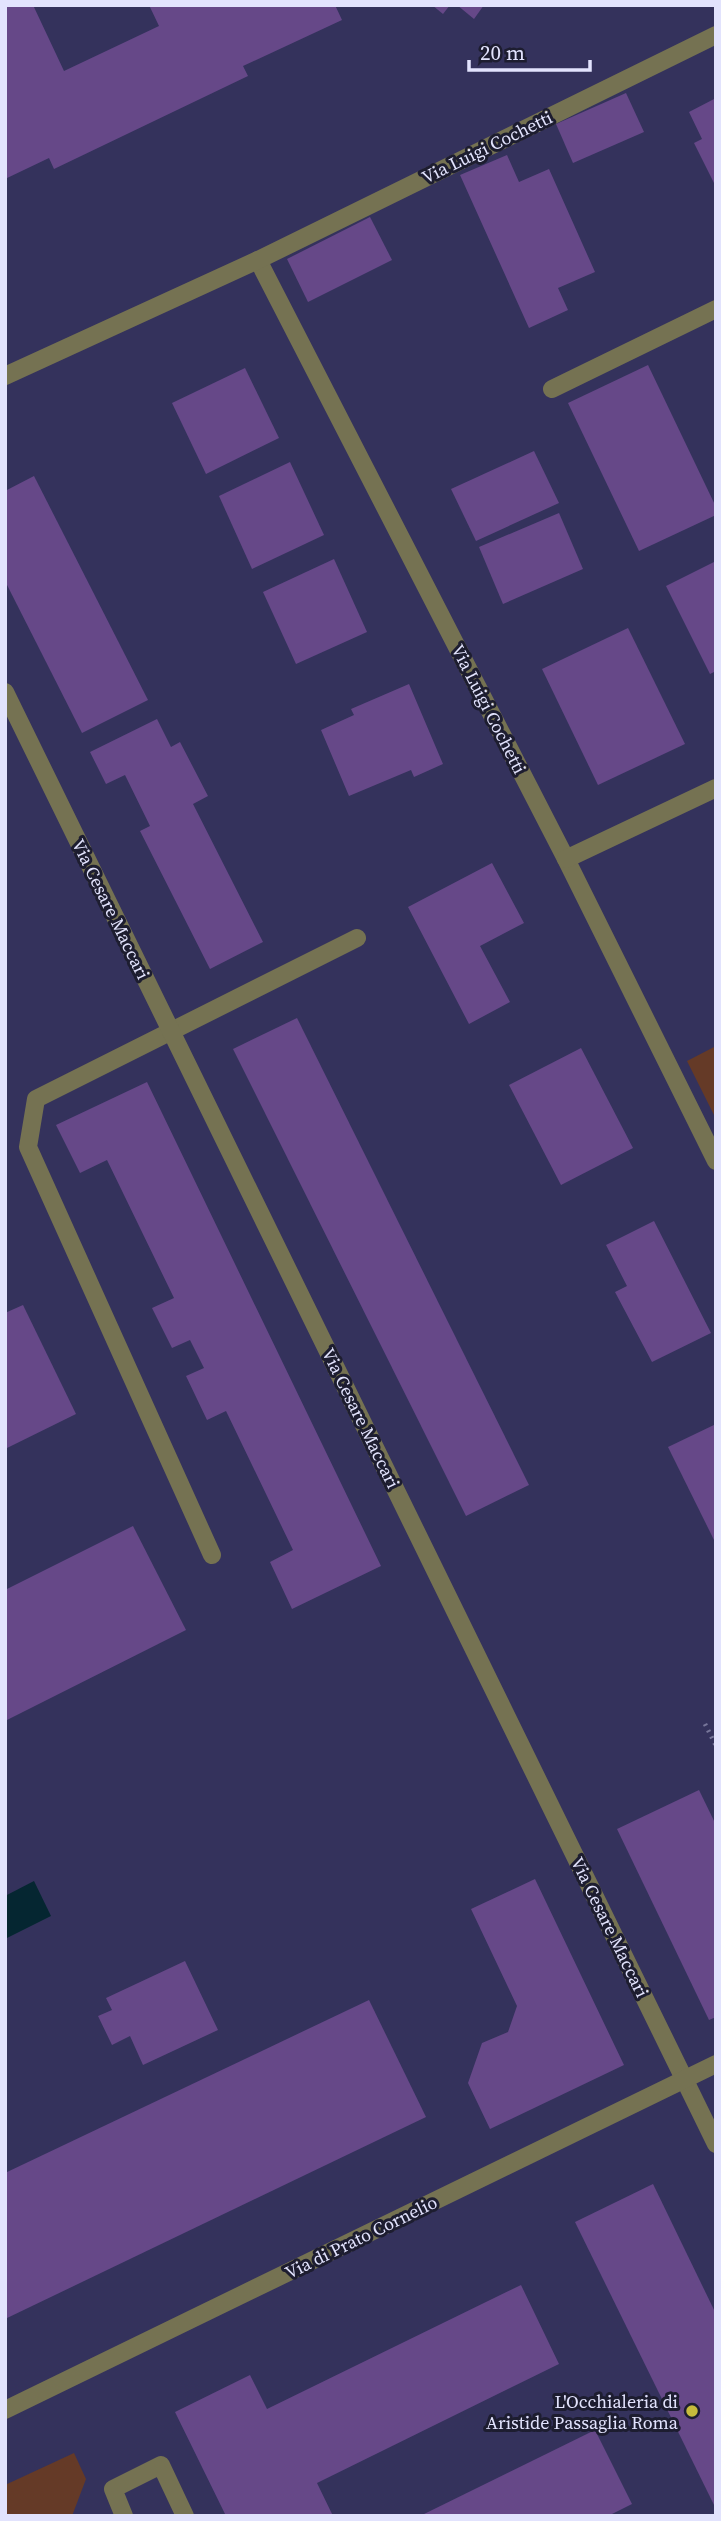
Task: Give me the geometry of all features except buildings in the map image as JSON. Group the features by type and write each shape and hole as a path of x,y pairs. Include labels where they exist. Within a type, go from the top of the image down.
{"street":[{"name":"Via Luigi Cochetti","path":"5,376 258,260 716,35"},
{"name":"Via Luigi Cochetti","path":"258,260 566,859 716,1161"},
{"path":"552,389 716,309"},
{"name":"Via Cesare Maccari","path":"5,692 716,2144"},
{"path":"566,859 716,788"},
{"path":"212,1555 28,1147 36,1100 358,938"},
{"name":"Via di Prato Cornelio","path":"5,2410 716,2064"},
{"path":"124,2516 113,2489 161,2465 185,2516"}],"path":[{"path":"705,1724 716,1746"}],"shaded area":[{"path":"716,1046 716,1119 687,1061"},
{"path":"74,2453 86,2479 72,2516 5,2516 5,2485"}],"water":[{"path":"34,1881 51,1916 5,1939 5,1896"}],"place":[{"name":"L'Occhialeria di Aristide Passaglia Roma","path":"692,2411"}]}
